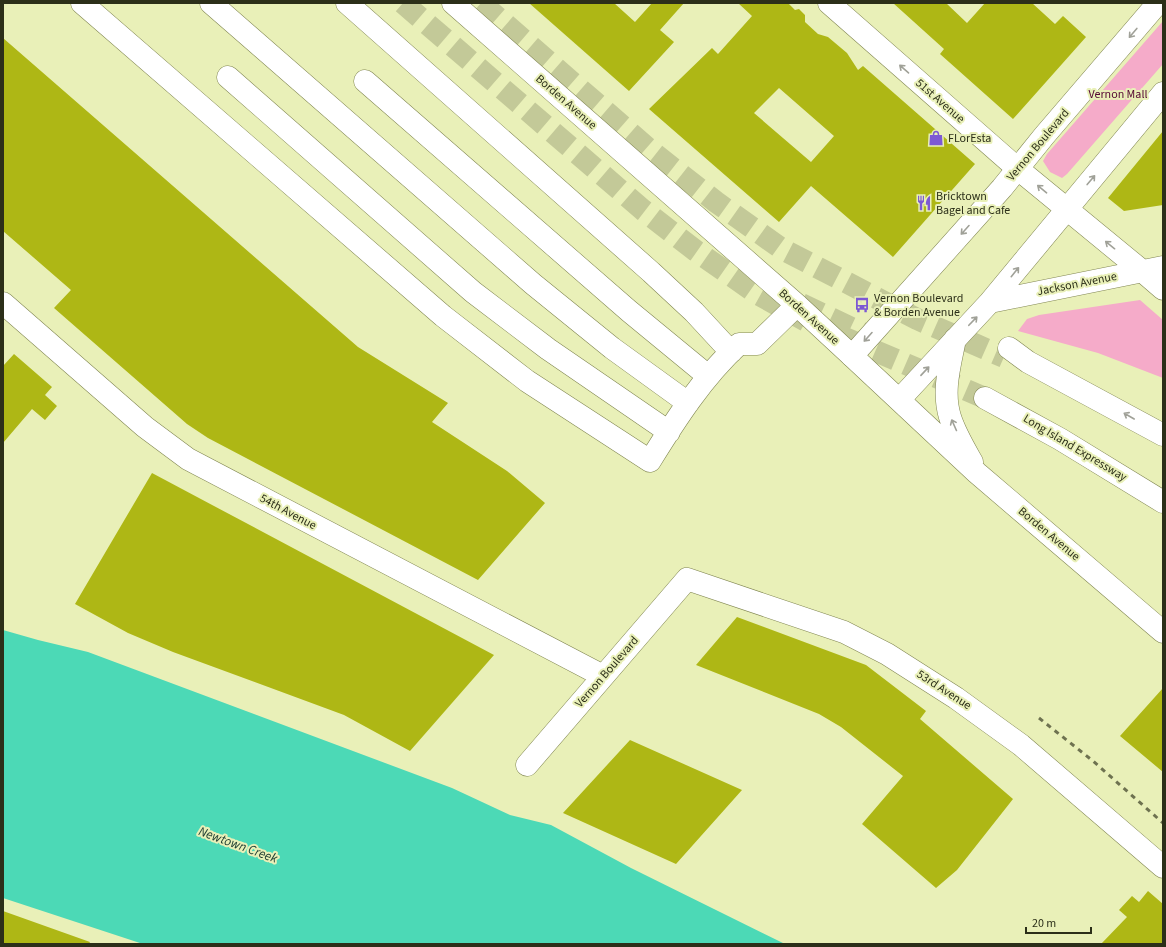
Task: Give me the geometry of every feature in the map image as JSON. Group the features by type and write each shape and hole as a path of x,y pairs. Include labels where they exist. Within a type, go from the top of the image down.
{"main road":[{"path":"82,3 414,292 506,366 650,461 688,403 708,376 739,344 757,344 797,305"},
{"path":"212,3 533,284 612,348 688,403"},
{"path":"347,3 651,272 694,312 731,352"},
{"name":"Borden Avenue","path":"453,3 797,305 977,473 1163,632"},
{"name":"51st Avenue","path":"830,3 1018,169 1163,289"},
{"name":"Vernon Boulevard","path":"852,356 1018,169 1158,3"},
{"path":"228,77 473,292 548,349 669,432"},
{"path":"365,81 629,311 708,376"},
{"path":"898,400 990,302 1163,93"},
{"name":"Jackson Avenue","path":"990,302 1141,270 1163,267"},
{"name":"54th Avenue","path":"3,303 144,427 188,459 603,676"},
{"path":"955,340 947,376 948,404 950,416 977,473"},
{"path":"1007,353 1028,362 1163,435"},
{"name":"Long Island Expressway","path":"1163,484 1074,432 987,394 1163,502"},
{"name":"Vernon Boulevard","path":"527,765 687,579"},
{"name":"53rd Avenue","path":"687,579 844,632 887,654 956,698 1021,745 1062,778 1163,867"}],"green space":[{"name":"Vernon Mall","path":"1163,21 1163,64 1067,174 1062,178 1050,172 1043,161 1047,154"},
{"path":"1140,300 1163,320 1163,378 1098,353 1018,331 1027,319 1039,315"}],"water":[{"name":"Newtown Creek","path":"3,630 88,652 452,788 510,815 551,825 631,868 785,944 143,944 3,898"}],"building":[{"path":"529,3 614,3 635,22 652,3 684,3 660,30 674,42 629,91"},
{"path":"738,3 788,3 795,10 799,9 805,15 805,22 818,34 828,37 847,53 858,70 863,66 975,164 893,257 811,186 779,222 649,109 712,48 718,54 752,16","holes":["779,88 834,136 811,162 754,113"]},
{"path":"893,3 946,3 967,23 985,3 1032,3 1055,24 1063,16 1086,37 1013,119 940,54 944,49"},
{"path":"3,38 358,347 448,403 432,422 507,471 545,503 478,580 208,438 187,424 54,308 71,290 3,231"},
{"path":"1163,131 1163,205 1124,211 1108,198"},
{"path":"14,354 52,387 45,395 57,406 45,420 32,409 3,443 3,366"},
{"path":"152,473 494,655 410,751 344,715 173,652 128,633 75,604"},
{"path":"737,617 866,665 926,711 920,719 1013,799 957,870 936,888 862,824 903,776 841,727 819,714 696,665"},
{"path":"1163,688 1163,772 1120,736"},
{"path":"630,740 742,790 676,864 563,813"},
{"path":"1148,891 1163,904 1163,944 1101,944 1127,917 1119,910 1132,896 1139,902"},
{"path":"3,911 90,942 89,944 3,944"}],"tunnel":[{"path":"403,3 643,210 696,251 756,293 806,321"},
{"path":"481,3 651,151 716,202 782,249 917,319 1004,357"},
{"path":"801,304 868,336"},
{"path":"845,338 985,398"}],"railway":[{"path":"1039,718 1093,761 1163,823"}],"place":[{"name":"FLorEsta","path":"936,138"},
{"name":"Bricktown Bagel and Cafe","path":"924,203"},
{"name":"Vernon Boulevard & Borden Avenue","path":"862,305"}]}
